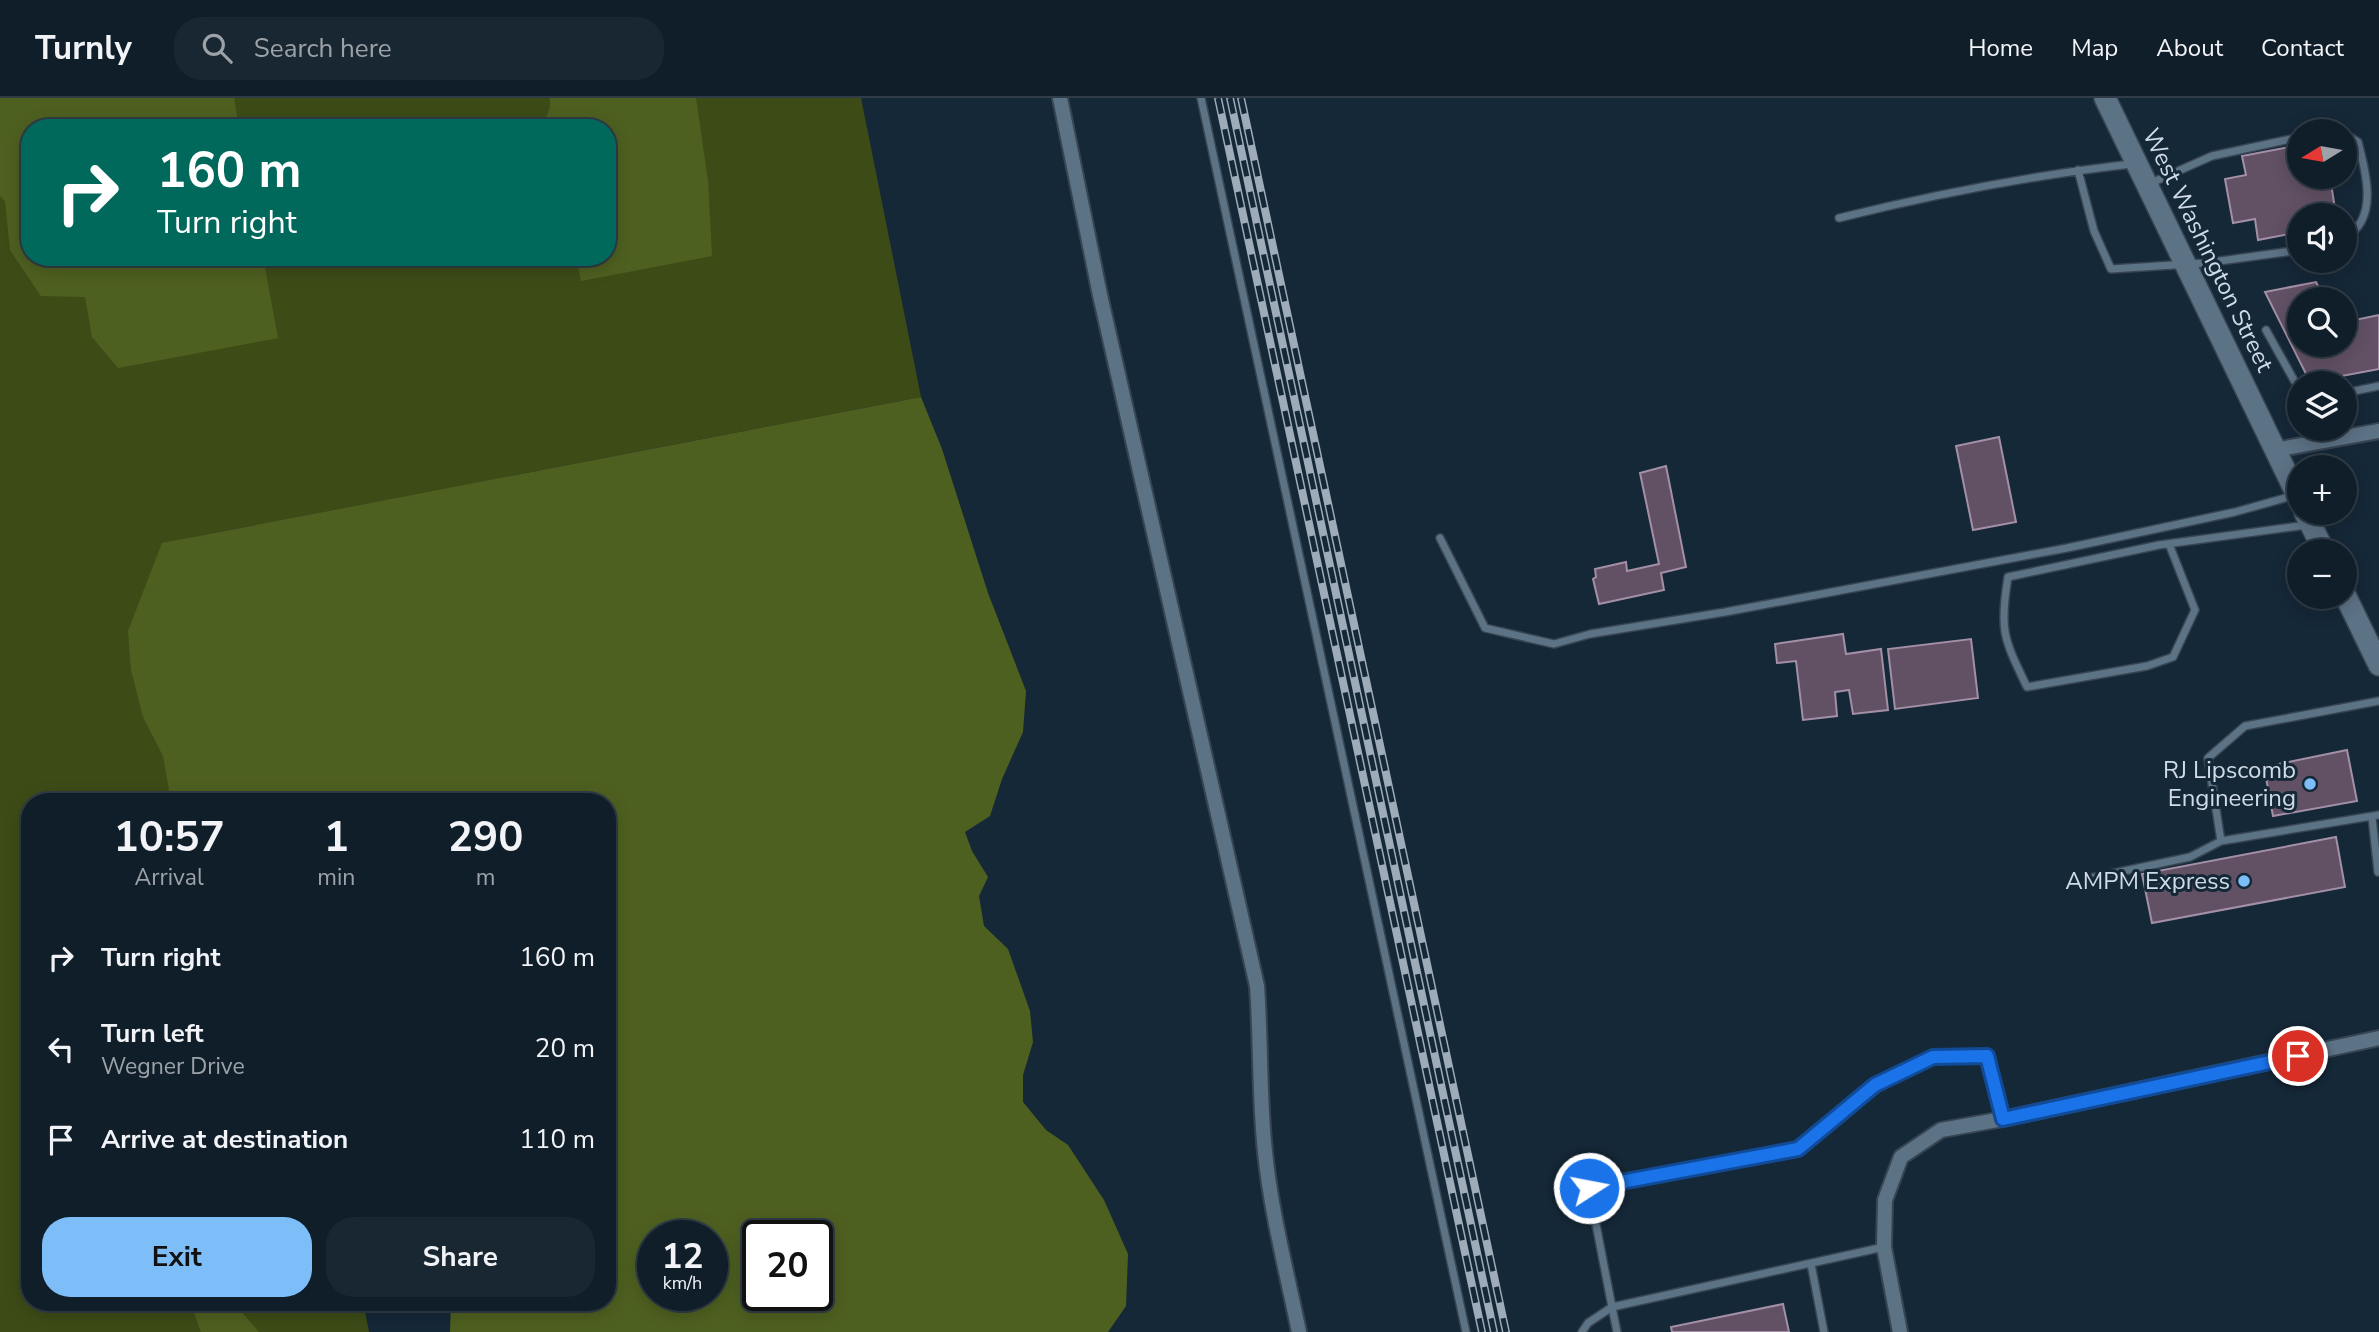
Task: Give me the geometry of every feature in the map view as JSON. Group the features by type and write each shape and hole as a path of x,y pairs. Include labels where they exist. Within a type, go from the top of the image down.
{"main road":[{"name":"West Washington Street","path":"2105,98 2287,475"},
{"path":"2352,609 2379,665"}],"street":[{"path":"1060,98 1100,295 1257,986 1260,1099 1265,1155 1299,1332"},
{"path":"2357,432 2379,430"},
{"path":"2275,450 2306,441"},
{"path":"1900,1332 1884,1247 1885,1200 1901,1157 1941,1130 2379,1038"}],"lane":[{"path":"1201,98 1466,1332"},
{"path":"2147,185 2212,156 2287,140"},
{"path":"2357,141 2369,185 2368,205 2357,227"},
{"path":"1839,218 1924,197 2078,170 2136,163"},
{"path":"2078,170 2094,231 2111,269 2241,259 2287,252"},
{"path":"2266,330 2289,371"},
{"path":"2357,391 2379,386"},
{"path":"1440,538 1485,628 1554,644 1590,635 1739,610 2067,548 2235,512 2287,509"},
{"path":"2169,544 2195,610 2173,657 2147,666 2026,687 2004,639 2002,610 2008,577 2169,544 2287,512"},
{"path":"2221,841 2208,758 2217,750 2245,726 2379,701"},
{"path":"2091,878 2190,857 2221,841 2375,816 2378,872"},
{"path":"1617,1332 1589,1188 1798,1149 1875,1085 1933,1057 1987,1056 2003,1119"},
{"path":"1582,1332 1588,1323 1612,1307 1884,1247"},
{"path":"1811,1264 1824,1332"}],"green space":[{"path":"0,98 861,98 921,397 194,537 250,793 21,793 21,1311 365,1311 369,1332 0,1332"},
{"path":"0,98 234,98 238,119 21,119 21,266 265,266 278,338 118,368 92,337 85,297 41,296 10,250 5,201 0,196"},
{"path":"550,98 696,98 708,181 712,256 581,281 578,266 616,266 616,119 545,119"},
{"path":"921,397 942,449 988,593 1026,691 1023,732 1002,779 990,816 965,832 972,851 988,877 979,896 984,926 1008,949 1030,1011 1033,1042 1023,1075 1023,1102 1046,1130 1068,1145 1104,1200 1128,1254 1126,1306 1108,1332 450,1332 451,1311 616,1311 616,793 170,793 163,756 143,717 131,670 128,631 162,543"},
{"path":"193,1311 241,1311 259,1332 201,1332"}],"building":[{"path":"2287,147 2287,189 2332,189 2334,203 2287,203 2287,234 2258,240 2255,219 2233,223 2225,179 2246,175 2242,156"},
{"path":"2316,282 2319,287 2290,287"},
{"path":"2287,288 2287,336 2265,292"},
{"path":"2379,315 2379,369 2357,373 2357,371 2304,371 2298,357 2357,357 2357,320"},
{"path":"1999,437 2016,522 1973,530 1956,446"},
{"path":"1666,466 1686,567 1661,573 1664,590 1599,604 1593,579 1596,577 1595,569 1626,562 1627,571 1659,564 1640,473"},
{"path":"1843,634 1846,654 1881,649 1888,710 1853,714 1849,690 1835,692 1837,716 1803,720 1796,661 1777,663 1775,644"},
{"path":"1971,639 1978,698 1895,709 1888,649"},
{"name":"RJ Lipscomb Engineering","path":"2347,750 2357,801 2273,816 2264,767"},
{"name":"AMPM Express","path":"2336,837 2345,887 2152,923 2142,874"},
{"path":"1783,1304 1789,1332 1672,1332 1671,1327"}],"railway":[{"path":"1218,98 1482,1332"},
{"path":"1230,98 1494,1332"},
{"path":"1241,98 1506,1332"}],"place":[{"name":"RJ Lipscomb Engineering","path":"2310,784"},
{"name":"AMPM Express","path":"2244,881"}],"route":[{"path":"1589,1188 1798,1149 1875,1085 1933,1057 1987,1056 2003,1119 2298,1056"}]}
